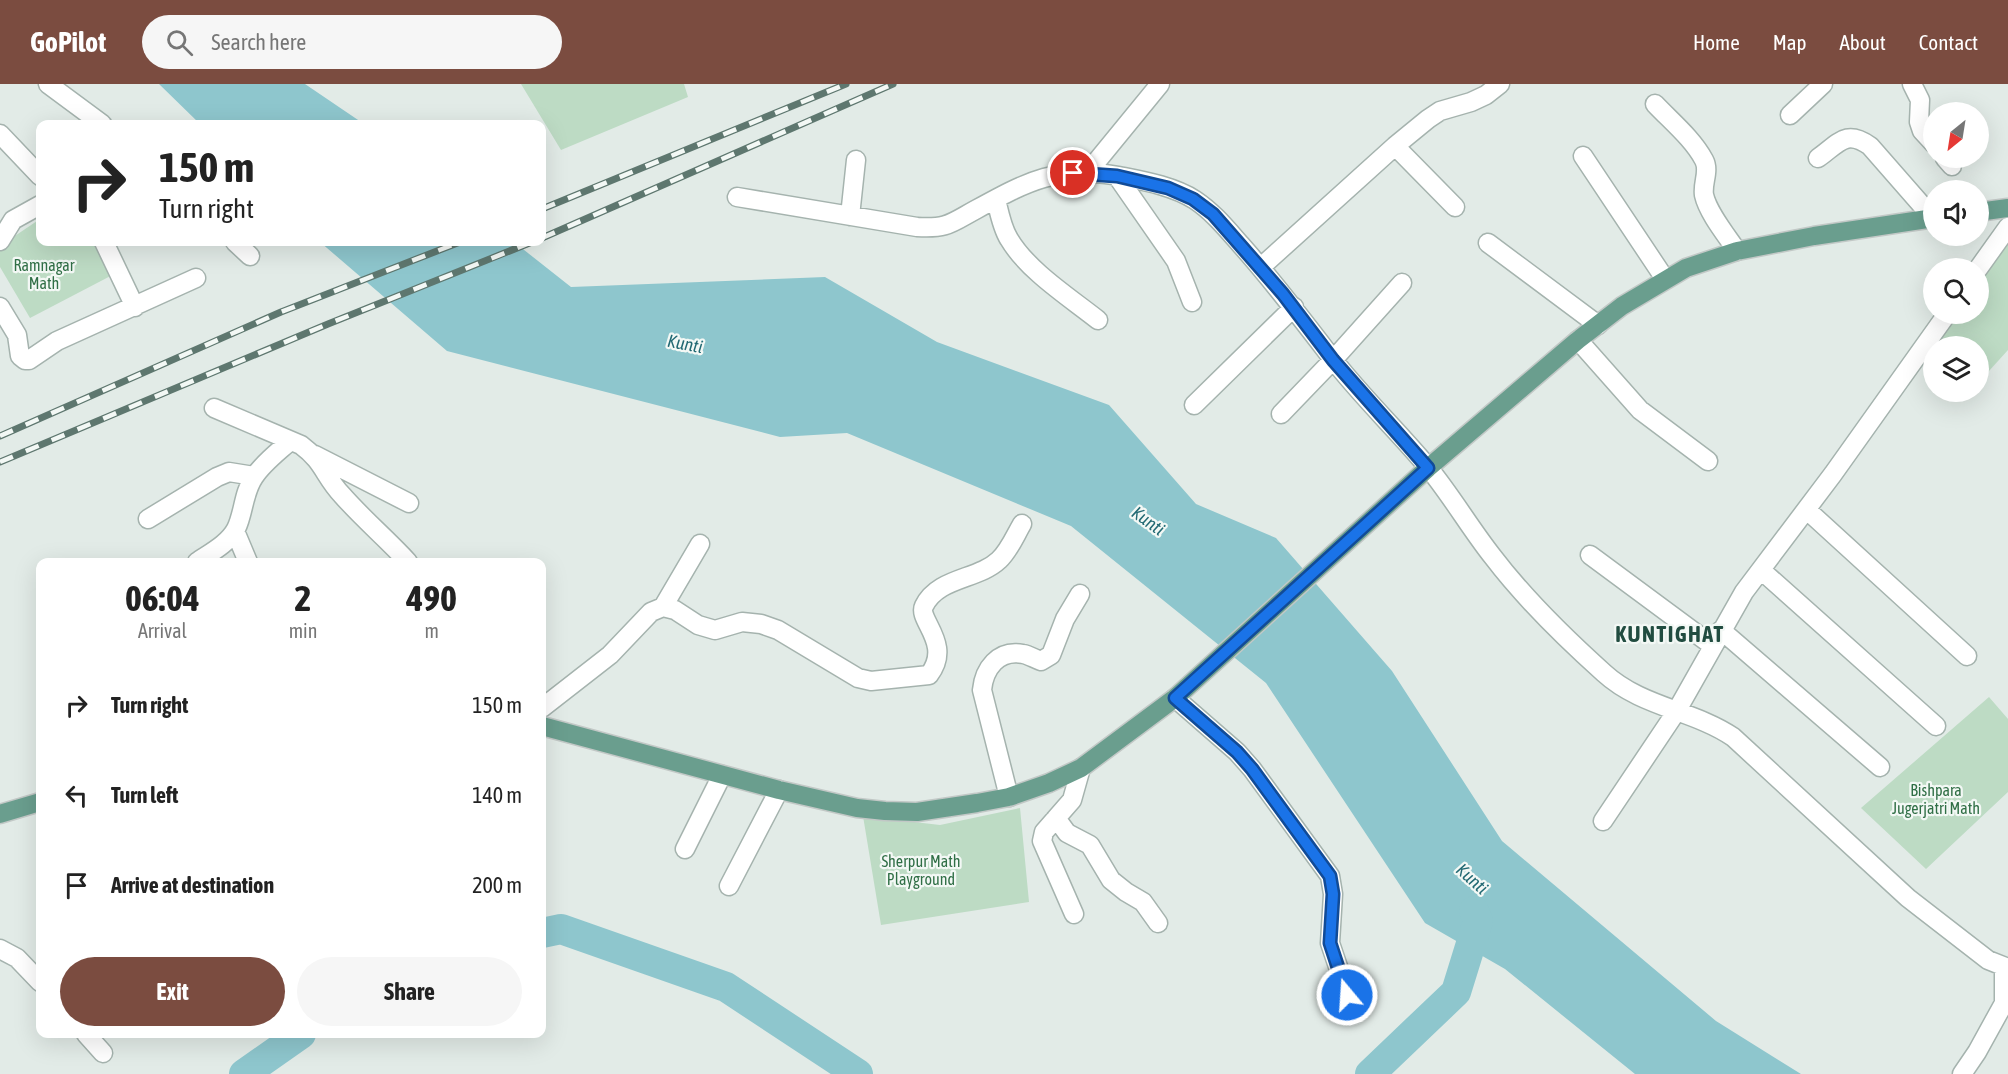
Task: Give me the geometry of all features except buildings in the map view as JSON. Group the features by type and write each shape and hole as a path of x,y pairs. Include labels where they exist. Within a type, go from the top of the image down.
{"main road":[{"path":"1989,211 2008,208"},
{"path":"546,727 779,790 857,808 917,812 1009,797 1049,783 1081,768 1175,698 1428,468 1578,340 1622,306 1686,268 1737,251 1814,236 1923,220"},
{"path":"0,814 36,803"}],"street":[{"path":"48,84 97,120"},
{"path":"1088,172 1160,84"},
{"path":"1262,267 1395,146 1440,111 1471,102 1500,84"},
{"path":"1790,115 1823,84"},
{"path":"1912,84 1920,100 1919,122 1923,132"},
{"path":"1655,104 1697,148 1706,162 1707,173 1703,184 1707,203 1737,251"},
{"path":"0,134 36,172"},
{"path":"1818,158 1845,138 1861,139 1870,146 1923,207"},
{"path":"1395,146 1455,207"},
{"path":"1583,156 1665,279"},
{"path":"850,216 856,160"},
{"path":"737,197 937,229 956,223 974,210 1033,180 1058,173 1088,172 1117,176 1168,188 1193,199 1213,214 1262,267 1333,360 1428,468 1500,566 1605,675 1629,691 1717,727 1732,737 1908,898 1988,960 2006,968 2004,1003 1962,1074"},
{"path":"1117,176 1176,261 1192,302"},
{"path":"996,199 1007,237 1017,251 1028,263 1098,320"},
{"path":"0,241 12,220 36,207"},
{"path":"1986,258 2008,227"},
{"path":"1488,243 1598,325"},
{"path":"106,246 135,307"},
{"path":"239,246 250,256"},
{"path":"0,307 17,335 20,356 29,360 57,340 196,278"},
{"path":"1281,414 1402,283"},
{"path":"1194,405 1294,307"},
{"path":"1602,821 1676,712 1744,592 1807,510 1940,324"},
{"path":"1578,340 1640,410 1708,461"},
{"path":"214,408 290,441 409,503"},
{"path":"203,558 227,541 235,531 248,487 254,476 290,441"},
{"path":"313,454 324,467 330,482 404,558"},
{"path":"148,519 229,472 254,476"},
{"path":"1807,510 1967,656"},
{"path":"546,705 610,655 651,612 663,608 675,610 698,625 715,630 742,622 770,627 858,678 871,681 929,675 935,666 937,643 923,615 924,605 942,587 999,561 1022,525"},
{"path":"235,531 246,558"},
{"path":"663,608 700,544"},
{"path":"1590,555 1717,638 1880,767"},
{"path":"1761,570 1936,726"},
{"path":"1009,797 982,690 983,680 998,657 1022,654 1041,661 1051,655 1065,619 1080,594"},
{"path":"1175,698 1237,752 1252,769 1330,876 1333,894 1330,943 1354,1014"},
{"path":"1074,914 1042,841 1044,832 1072,800 1081,768"},
{"path":"685,849 723,775"},
{"path":"729,886 779,790"},
{"path":"1056,818 1067,833 1090,845 1112,880 1147,906 1158,922"},
{"path":"0,949 17,958 36,978"},
{"path":"90,1038 104,1053"}],"green space":[{"path":"521,84 684,84 688,97 561,150 546,125 546,120 543,120"},
{"name":"Ramnagar Math","path":"36,222 36,246 105,246 122,270 30,318 0,267 0,246"},
{"path":"2008,237 2008,350 1989,371 1989,336 1933,336 1942,324 1989,324 1989,262"},
{"path":"1923,349 1923,361 1918,356"},
{"name":"Bishpara Jugerjatri Math","path":"1989,697 2008,719 2008,792 1926,869 1861,808"},
{"name":"Sherpur Math Playground","path":"1020,808 1029,902 881,925 863,816 940,825"}],"water":[{"path":"159,84 305,84 358,120 196,120"},
{"name":"Kunti","path":"325,246 519,246 571,287 825,277 937,342 1109,405 1196,504 1276,538 1392,671 1502,841 1716,1021 1801,1074 1635,1074 1505,969 1425,923 1266,683 1071,526 847,433 780,437 447,351"}],"waterway":[{"path":"1370,1074 1456,992 1478,921 1474,911"},
{"path":"546,932 561,929 726,987 858,1074"},
{"path":"244,1074 295,1038"}],"railway":[{"path":"546,207 846,84"},
{"path":"546,236 893,84"},
{"path":"0,436 281,312 450,246"},
{"path":"0,462 328,324 522,246"}],"district":[{"name":"KUNTIGHAT","path":"1670,634"}],"route":[{"path":"1073,173 1088,172 1117,176 1168,188 1193,199 1213,214 1262,267 1333,360 1428,468 1175,698 1237,752 1252,769 1330,876 1333,894 1330,943 1347,995"}]}
